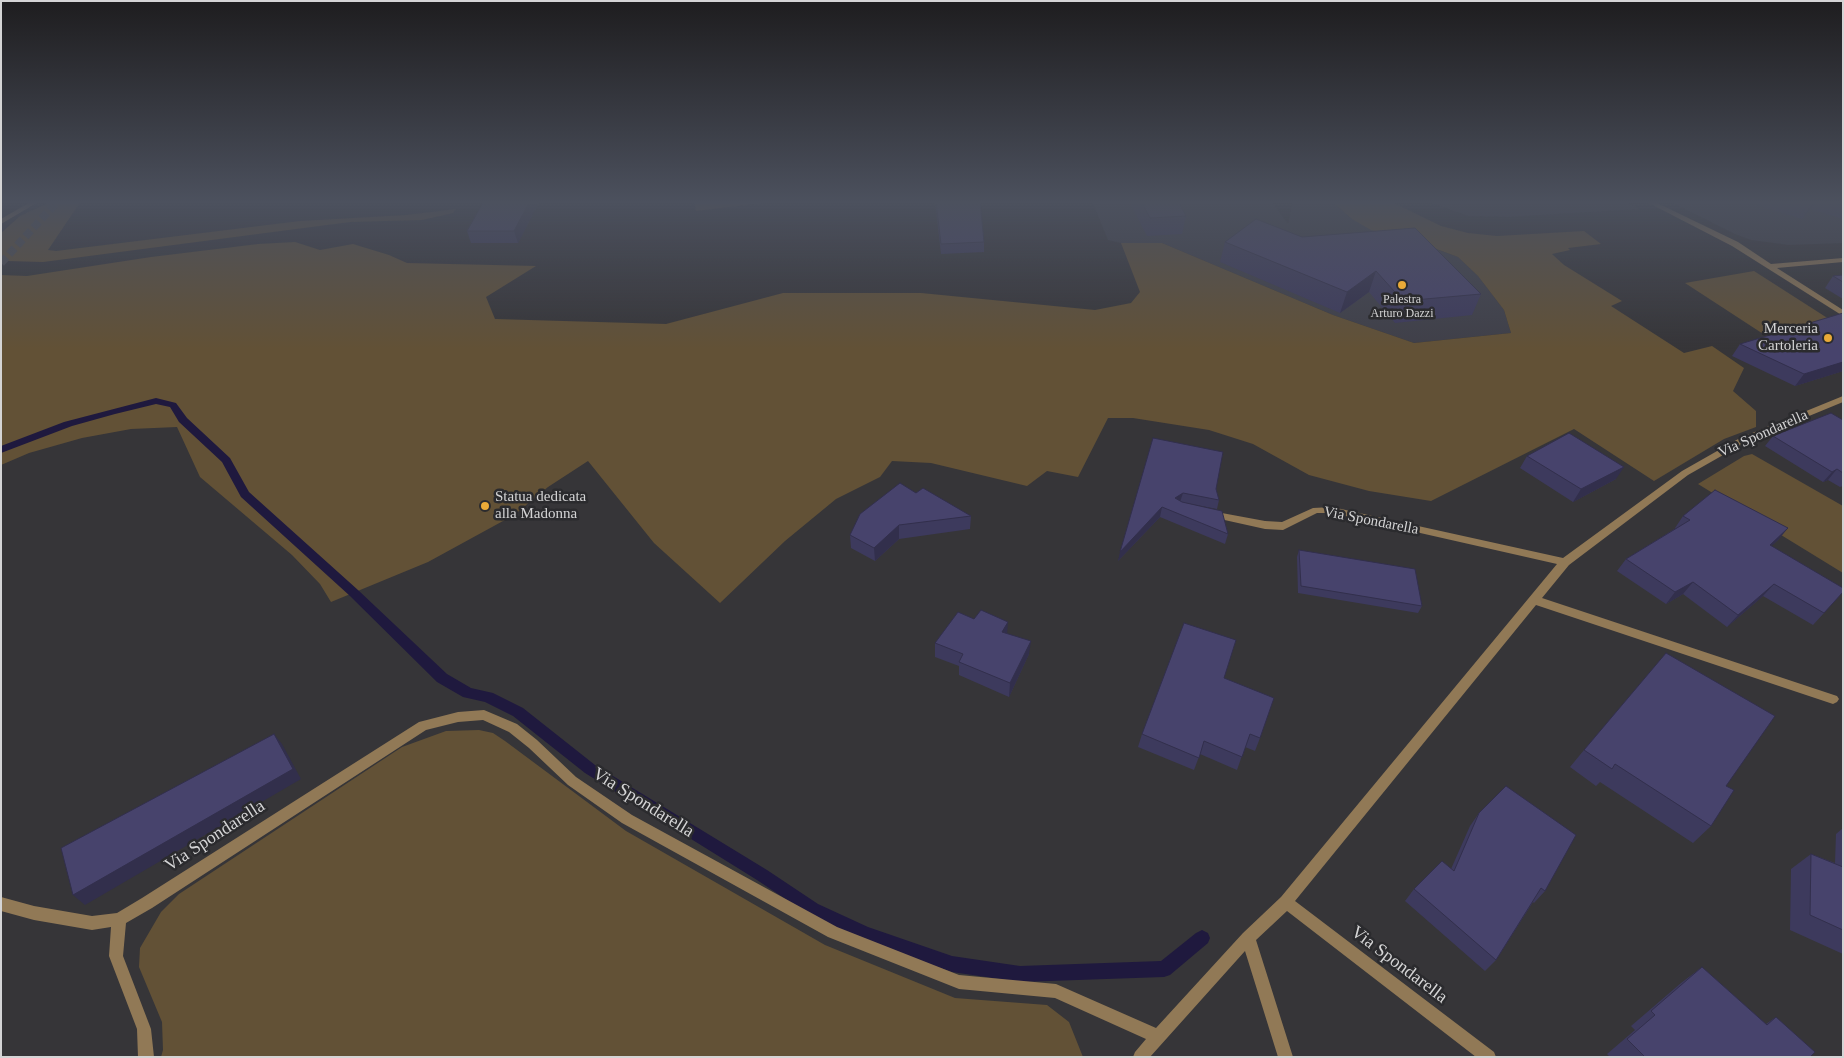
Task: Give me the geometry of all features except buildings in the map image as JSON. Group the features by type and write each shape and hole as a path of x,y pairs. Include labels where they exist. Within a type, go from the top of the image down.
{"street":[{"path":"1746,250 1843,314"},
{"path":"1772,266 1843,260"},
{"name":"Via Spondarella","path":"1140,1057 1248,938 1286,902 1536,600 1565,562 1686,473 1743,440 1843,400"},
{"name":"Via Spondarella","path":"1199,511 1265,525 1283,526 1316,510 1332,510 1565,562"},
{"path":"1536,600 1833,699"},
{"name":"Via Spondarella","path":"1,904 34,913 92,923 119,919 423,726 458,717 484,715 513,728 572,780 627,819 833,932 959,982 1056,991 1158,1037"},
{"name":"Via Spondarella","path":"1286,902 1489,1057"},
{"path":"119,919 116,956 144,1029 146,1057"},
{"path":"1248,938 1286,1057"}],"shaded area":[{"path":"1,250 132,250 43,262 8,261 1,257"},
{"path":"206,250 374,250 407,263 536,266 486,297 495,319 666,324 783,293 921,293 1095,310 1131,303 1140,292 1124,250 1180,250 1333,315 1414,343 1511,333 1504,310 1478,276 1458,257 1440,250 1568,250 1552,254 1564,265 1622,301 1611,306 1684,353 1712,346 1744,368 1733,391 1756,411 1756,427 1724,439 1654,481 1574,429 1431,501 1369,491 1309,475 1253,444 1209,430 1133,418 1108,418 1078,477 1047,471 1027,486 931,463 892,461 880,477 836,499 785,541 720,603 654,543 588,461 548,487 514,515 428,562 331,602 320,584 292,555 200,477 177,427 131,429 82,438 29,453 1,465 1,275 27,276"},
{"path":"1180,250 1440,250 1458,257 1478,276 1504,310 1511,333 1414,343 1333,315"},
{"path":"1754,271 1843,328 1774,341 1685,283"},
{"path":"1752,454 1843,506 1843,573 1698,484 1744,456"},
{"path":"479,730 493,733 505,741 626,831 825,945 955,998 1047,1005 1069,1022 1083,1057 161,1057 163,1050 162,1022 139,967 140,948 161,912 179,894 402,747 446,731"}],"waterway":[{"path":"1,450 68,424 113,411 156,401 173,405 183,420 226,460 245,494 354,593 442,678 468,693 488,697 518,712 590,769 762,875 813,909 865,934 952,964 1020,974 1164,969 1202,938"}],"tunnel":[{"path":"1,263 13,250"}],"place":[{"name":"Palestra Arturo Dazzi","path":"1402,285"},
{"name":"Merceria Cartoleria","path":"1828,338"},
{"name":"Statua dedicata alla Madonna","path":"485,506"}]}
